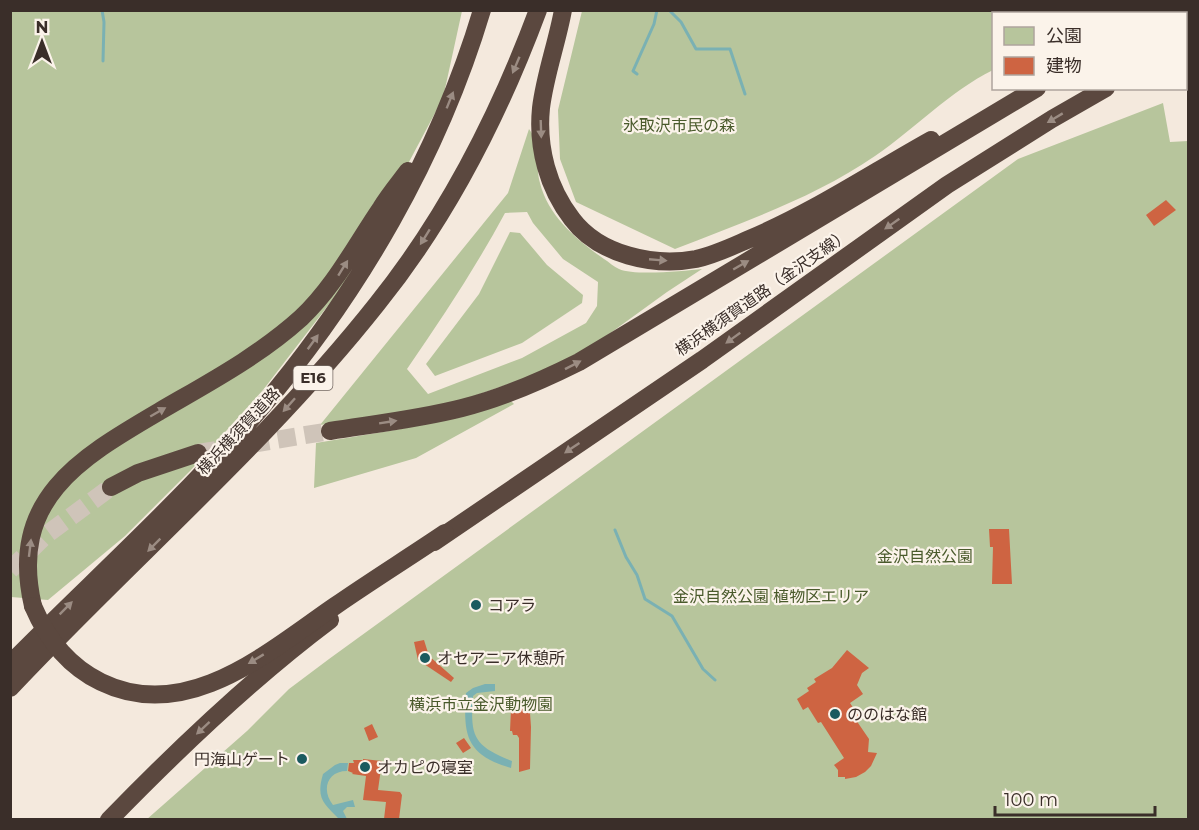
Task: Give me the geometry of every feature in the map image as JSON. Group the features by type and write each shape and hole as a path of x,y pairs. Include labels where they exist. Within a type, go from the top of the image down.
{"highway":[{"name":"横浜横須賀道路","path":"10,664 214,460 300,360 351,289 410,189 455,86 482,10"},
{"name":"横浜横須賀道路","path":"10,688 272,424 378,304 419,246 480,144 505,93 538,10"},
{"path":"563,10 541,109 543,157 552,189 576,225 590,237 610,249 635,257 659,261 697,258 784,224 968,119 1028,90"},
{"path":"330,431 423,417 464,408 540,381 579,362 1034,90"},
{"name":"横浜横須賀道路（金沢支線）","path":"445,533 702,360 947,185 1103,90"},
{"name":"E16","path":"435,135 382,207 337,278 302,317 241,363 105,444 64,477 44,503 33,528 28,579 33,606 50,639 68,659 91,677 115,689 141,694 177,694 198,689 232,674 272,650 445,533"},
{"path":"111,487 138,473 198,453"},
{"name":"E16","path":"109,819 208,723 277,662 445,533"}],"green space":[{"name":"氷取沢市民の森","path":"1055,10 1056,12 992,12 992,71 947,99 890,145 852,171 803,197 675,249 576,202 560,159 558,110 582,11"},
{"path":"10,11 462,11 443,98 343,286 263,390 190,471 125,536 48,600 11,597"},
{"name":"金沢自然公園","path":"1163,103 1170,142 1188,141 1188,819 146,820 247,731 289,689 1018,159"},
{"path":"529,129 535,141 540,183 544,195 557,217 584,244 615,267 626,271 659,272 702,269 569,363 445,406 320,425 508,193","holes":["527,212 533,223 563,259 598,282 597,306 586,323 522,358 428,394 407,369 458,292 505,213"]},
{"path":"510,232 520,233 547,265 583,295 582,303 522,343 435,376 426,364 479,294"},
{"path":"510,400 514,404 416,458 314,488 316,443 401,429"}],"water":[{"path":"485,684 495,684 495,691 477,693 473,696 474,730 477,738 489,750 512,761 511,768 496,763 476,750 467,732 466,693"},
{"path":"340,763 348,763 347,771 335,774 331,778 328,782 327,793 333,805 353,800 355,807 347,807 343,811 347,819 339,819 325,804 320,789 323,774"}],"building":[{"path":"1166,200 1176,210 1154,226 1146,215"},
{"path":"989,529 1009,529 1012,584 992,584 993,547 990,547"},
{"name":"オセアニア休憩所","path":"424,640 429,656 454,678 451,682 418,660 414,642"},
{"name":"ののはな館","path":"847,650 869,668 862,673 857,685 863,694 850,703 860,718 856,720 869,739 868,752 877,753 871,766 865,772 845,779 845,777 838,777 838,770 834,765 844,758 821,722 818,723 808,707 803,710 797,699 809,691 807,688 816,682 814,679 832,668"},
{"path":"515,701 526,702 526,713 530,713 531,727 530,769 519,772 519,738 510,731 511,709 515,709"},
{"path":"372,724 378,737 369,741 364,728"},
{"path":"464,738 471,748 463,753 456,743"},
{"path":"363,759 382,761 378,790 400,792 402,795 399,819 384,819 386,802 363,800 366,776 352,774 348,771 349,763"}],"waterway":[{"path":"102,10 103,61"},
{"path":"637,74 633,71 654,24 657,10"},
{"path":"669,10 681,22 696,49 730,49 745,94"},
{"path":"615,530 626,557 637,575 645,599 672,616 703,669 715,680"}],"tunnel":[{"path":"198,453 330,431"},
{"path":"10,570 46,535 111,487"}],"place":[{"name":"コアラ","path":"476,605"},
{"name":"オセアニア休憩所","path":"425,658"},
{"name":"ののはな館","path":"835,714"},
{"name":"円海山ゲート","path":"302,759"},
{"name":"オカピの寝室","path":"365,767"}],"park label":[{"name":"金沢自然公園 植物区エリア","path":"771,596"},
{"name":"横浜市立金沢動物園","path":"481,704"}]}
